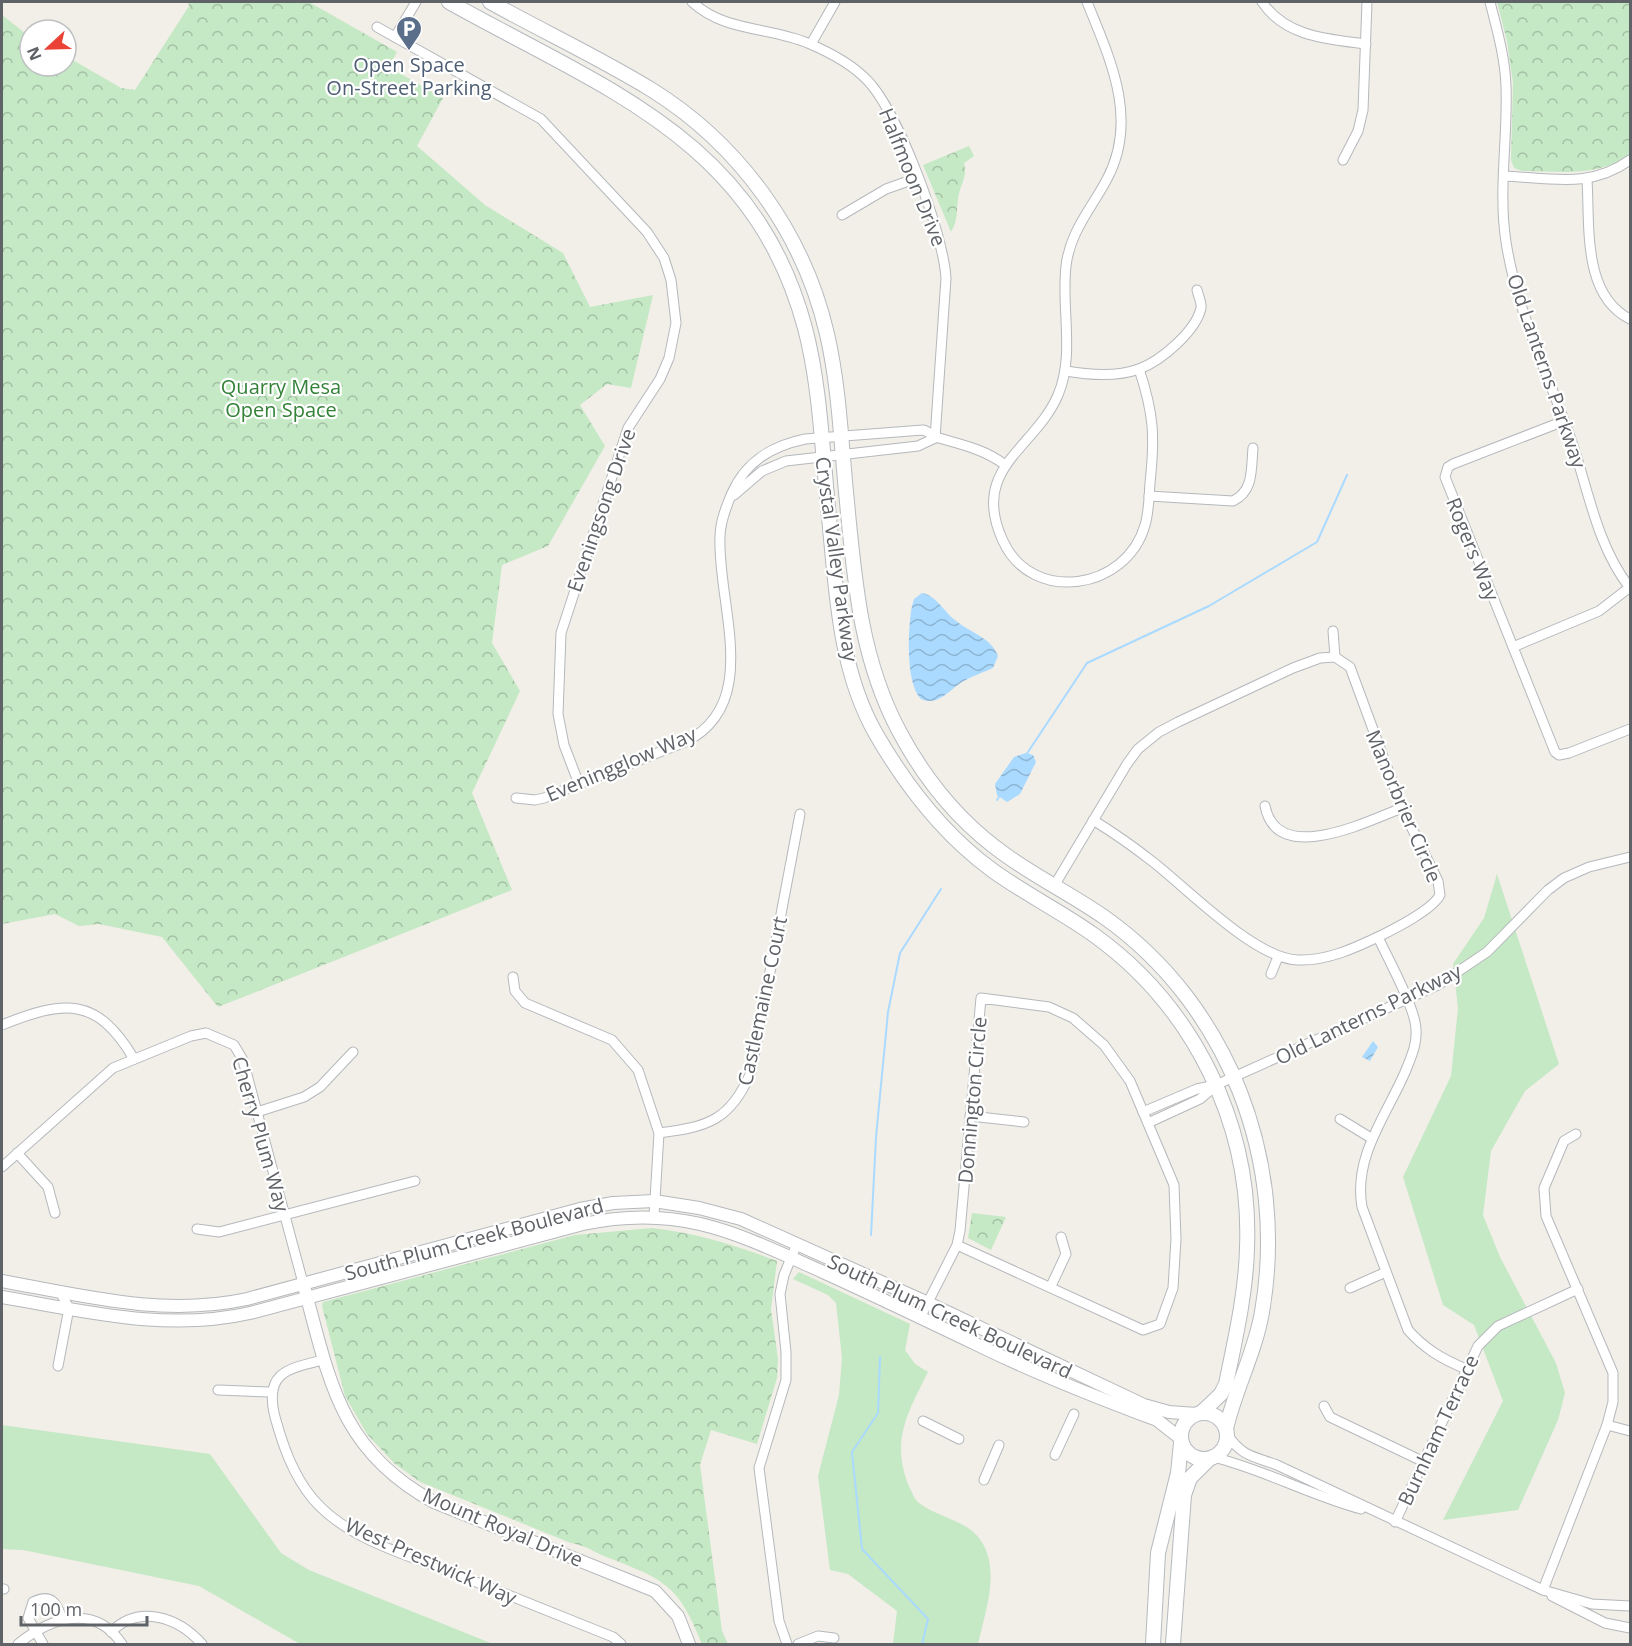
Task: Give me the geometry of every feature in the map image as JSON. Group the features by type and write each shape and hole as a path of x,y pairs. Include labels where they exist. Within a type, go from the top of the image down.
{"main road":[{"name":"Crystal Valley Parkway","path":"449,2 641,107 677,132 722,174 761,226 794,294 810,353 841,620 850,668 866,713 903,777 941,825 973,855 1010,882 1092,933 1127,961 1177,1018 1216,1085 1233,1132 1244,1176 1248,1246 1242,1297 1226,1384 1221,1394 1198,1414"},
{"name":"Crystal Valley Parkway","path":"490,2 631,78 670,102 723,146 751,178 789,235 817,298 832,359 856,592 865,641 878,685 897,728 932,783 969,825 1005,855 1124,933 1159,965 1193,1006 1235,1077 1252,1126 1264,1173 1268,1215 1268,1264 1257,1334 1248,1366 1231,1407 1226,1432"},
{"path":"1153,1644 1158,1553 1178,1473 1184,1424 1198,1414 1214,1415 1226,1432 1224,1448 1190,1478 1184,1495 1173,1644"},
{"path":"1181,1441 1192,1456 1211,1458"}],"street":[{"path":"395,37 416,2"},
{"name":"Halfmoon Drive","path":"692,2 716,20 783,34 811,44 847,63 867,80 880,96 892,117 939,232 945,255 946,278 935,438"},
{"path":"811,44 835,2"},
{"path":"1087,2 1116,81 1123,114 1120,151 1107,179 1077,230 1066,267 1065,371 1058,395 1048,413 1004,464 995,487 994,510 998,530 1006,548 1019,563 1034,574 1050,581 1084,582 1104,576 1118,567 1129,555 1145,525 1155,438 1153,421 1139,369"},
{"path":"1262,2 1267,10 1286,25 1315,38 1366,44"},
{"path":"1342,160 1358,131 1363,110 1367,2"},
{"name":"Old Lanterns Parkway","path":"1490,2 1504,62 1506,240 1513,276 1564,421 1598,528 1614,567 1630,587"},
{"name":"Eveningsong Drive","path":"377,27 541,119 647,232 664,258 671,280 676,323 669,358 660,379 633,419 624,439 561,633 558,714 564,745 579,784"},
{"path":"1504,176 1587,180 1615,171 1630,160"},
{"path":"842,215 886,189 917,178"},
{"path":"1587,180 1593,268 1609,298 1623,316 1630,319"},
{"path":"1065,371 1092,376 1139,369 1180,341 1193,324 1201,307 1197,290"},
{"name":"Rogers Way","path":"1564,421 1453,464 1445,472 1447,486 1557,754 1564,755 1630,729"},
{"name":"Eveningglow Way","path":"516,798 535,800 694,737 710,724 722,708 729,691 731,671 720,550 721,524 739,477 761,456 787,444 820,437 910,430 929,431 935,438"},
{"name":"Eveningglow Way","path":"729,501 750,479 775,464 823,456 918,446 935,438 970,445 1004,464"},
{"path":"1149,496 1233,501 1244,496 1250,485 1254,448"},
{"path":"1513,647 1599,611 1630,587"},
{"path":"1054,886 1138,749 1159,732 1293,668 1320,658 1335,657 1333,632"},
{"name":"Manorbrier Circle","path":"1093,820 1151,860 1253,944 1278,957 1299,960 1336,955 1378,937 1431,906 1440,895 1438,880 1402,808 1350,667 1335,657"},
{"path":"1264,806 1270,821 1277,827 1302,836 1317,837 1346,830 1402,808"},
{"name":"Castlemaine Court","path":"659,1133 695,1129 711,1122 726,1113 741,1096 751,1072 800,814"},
{"name":"Old Lanterns Parkway","path":"1143,1112 1197,1089 1216,1085 1235,1077 1406,1000 1453,976 1487,952 1548,890 1564,879 1589,867 1630,857"},
{"path":"1378,937 1417,1029 1415,1048 1398,1088 1371,1138 1359,1191 1362,1207 1408,1330 1420,1344 1440,1358 1466,1369"},
{"path":"1271,974 1278,957"},
{"path":"513,977 516,991 525,1002 612,1040 627,1054 638,1070 659,1133 654,1216"},
{"name":"Donnington Circle","path":"921,1316 957,1245 981,998 1049,1007 1073,1018 1104,1045 1130,1081 1174,1185 1176,1239 1173,1288 1160,1324 1143,1330 957,1245"},
{"path":"2,1025 53,1007 85,1012 103,1020 119,1034 134,1059"},
{"name":"Cherry Plum Way","path":"2,1167 113,1068 191,1036 206,1033 220,1037 234,1045 243,1060 303,1283"},
{"path":"257,1113 304,1097 320,1087 353,1052"},
{"name":"Old Lanterns Parkway","path":"1148,1123 1200,1099 1216,1085"},
{"path":"970,1116 1024,1122"},
{"path":"1340,1119 1371,1138"},
{"path":"1543,1590 1607,1425 1613,1402 1614,1373 1546,1216 1544,1188 1564,1141 1576,1134"},
{"path":"17,1152 48,1187 55,1213"},
{"path":"197,1229 219,1232 415,1181"},
{"name":"South Plum Creek Boulevard","path":"2,1281 139,1305 183,1308 229,1303 580,1209 613,1203 654,1201 721,1213 741,1219 796,1246 928,1303 1144,1405 1169,1412 1198,1414"},
{"name":"South Plum Creek Boulevard","path":"2,1297 137,1320 198,1322 232,1317 307,1298 583,1224 654,1216 717,1227 792,1258 921,1316 982,1347 1157,1419 1181,1441"},
{"path":"1051,1286 1066,1254 1061,1237"},
{"path":"787,1644 779,1621 759,1468 786,1380 786,1352 780,1294 784,1275 796,1246"},
{"path":"1350,1288 1386,1272"},
{"name":"Mount Royal Drive","path":"303,1283 323,1360 337,1400 352,1428 372,1454 404,1483 451,1510 644,1584 671,1606 689,1644"},
{"name":"Burnham Terrace","path":"1395,1522 1478,1346 1498,1326 1578,1289"},
{"path":"58,1366 69,1308 60,1292"},
{"path":"218,1390 270,1392 276,1379 288,1370 323,1360"},
{"name":"West Prestwick Way","path":"270,1392 282,1443 291,1465 313,1499 343,1526 382,1545 613,1637 621,1644"},
{"path":"1324,1406 1330,1417 1422,1461"},
{"path":"1055,1455 1074,1414"},
{"path":"923,1421 958,1439"},
{"path":"1607,1425 1630,1431"},
{"path":"1226,1432 1238,1449 1245,1454 1287,1470 1543,1590 1588,1616 1630,1628"},
{"path":"984,1480 999,1445"},
{"path":"1211,1458 1257,1469 1324,1498 1375,1513"},
{"path":"1543,1590 1592,1604 1630,1606"},
{"path":"43,1644 35,1632 28,1613 33,1602 46,1598 56,1602 62,1619"},
{"path":"18,1644 35,1632 62,1619 76,1617 90,1621 111,1632 123,1644"},
{"path":"111,1632 128,1618 150,1617 185,1627 202,1644"},
{"path":"798,1644 818,1636 834,1638"}],"green space":[{"name":"Quarry Mesa Open Space","path":"188,2 309,2 397,52 389,67 443,98 417,146 485,205 563,253 590,307 653,295 631,388 607,384 580,405 605,446 548,546 502,565 492,643 520,691 472,793 512,890 218,1007 162,937 99,924 79,926 55,914 2,924 2,15 18,28 18,78 78,78 78,63 121,88 135,90 189,6"},
{"path":"1497,2 1630,2 1630,154 1605,167 1578,172 1522,171 1514,168 1511,160 1513,83 1507,41"},
{"path":"969,146 974,156 964,163 964,178 956,220 951,232 923,165"},
{"path":"1497,874 1559,1064 1525,1091 1491,1151 1483,1215 1500,1257 1556,1363 1565,1393 1558,1420 1518,1510 1443,1520 1503,1401 1474,1325 1443,1305 1403,1177 1451,1076 1458,1008 1453,964 1484,918"},
{"path":"972,1213 1006,1217 991,1250 968,1238"},
{"path":"652,1228 716,1240 777,1261 771,1309 778,1359 777,1378 757,1444 711,1430 700,1465 722,1631 728,1644 702,1644 686,1609 668,1588 657,1580 587,1548 420,1482 394,1463 367,1434 345,1396 322,1306 323,1302 575,1235"},
{"path":"799,1272 910,1324 905,1350 915,1364 928,1372 904,1426 901,1454 903,1468 917,1501 926,1508 966,1527 979,1538 986,1550 990,1563 990,1590 978,1644 893,1644 897,1611 848,1574 830,1570 818,1476 839,1395 842,1358 836,1303 828,1295 793,1279"},
{"path":"2,1425 210,1454 281,1553 309,1570 493,1644 300,1644 199,1586 23,1550 2,1549"}],"water":[{"path":"922,593 936,600 951,617 990,644 998,656 993,668 966,680 933,701 921,699 912,681 910,668 909,627 912,606 914,599"},
{"path":"1026,753 1033,755 1036,762 1020,794 1007,802 997,795 995,784 1014,757"},
{"path":"1373,1041 1378,1047 1370,1061 1362,1057"}],"waterway":[{"path":"1026,755 1087,663 1209,606 1317,542 1347,475"},
{"path":"997,800 1000,795"},
{"path":"871,1235 876,1137 888,1012 900,953 941,889"},
{"path":"880,1357 878,1413 852,1452 862,1549 928,1619 922,1644"}],"place":[{"name":"Open Space On-Street Parking","path":"409,52"}]}
